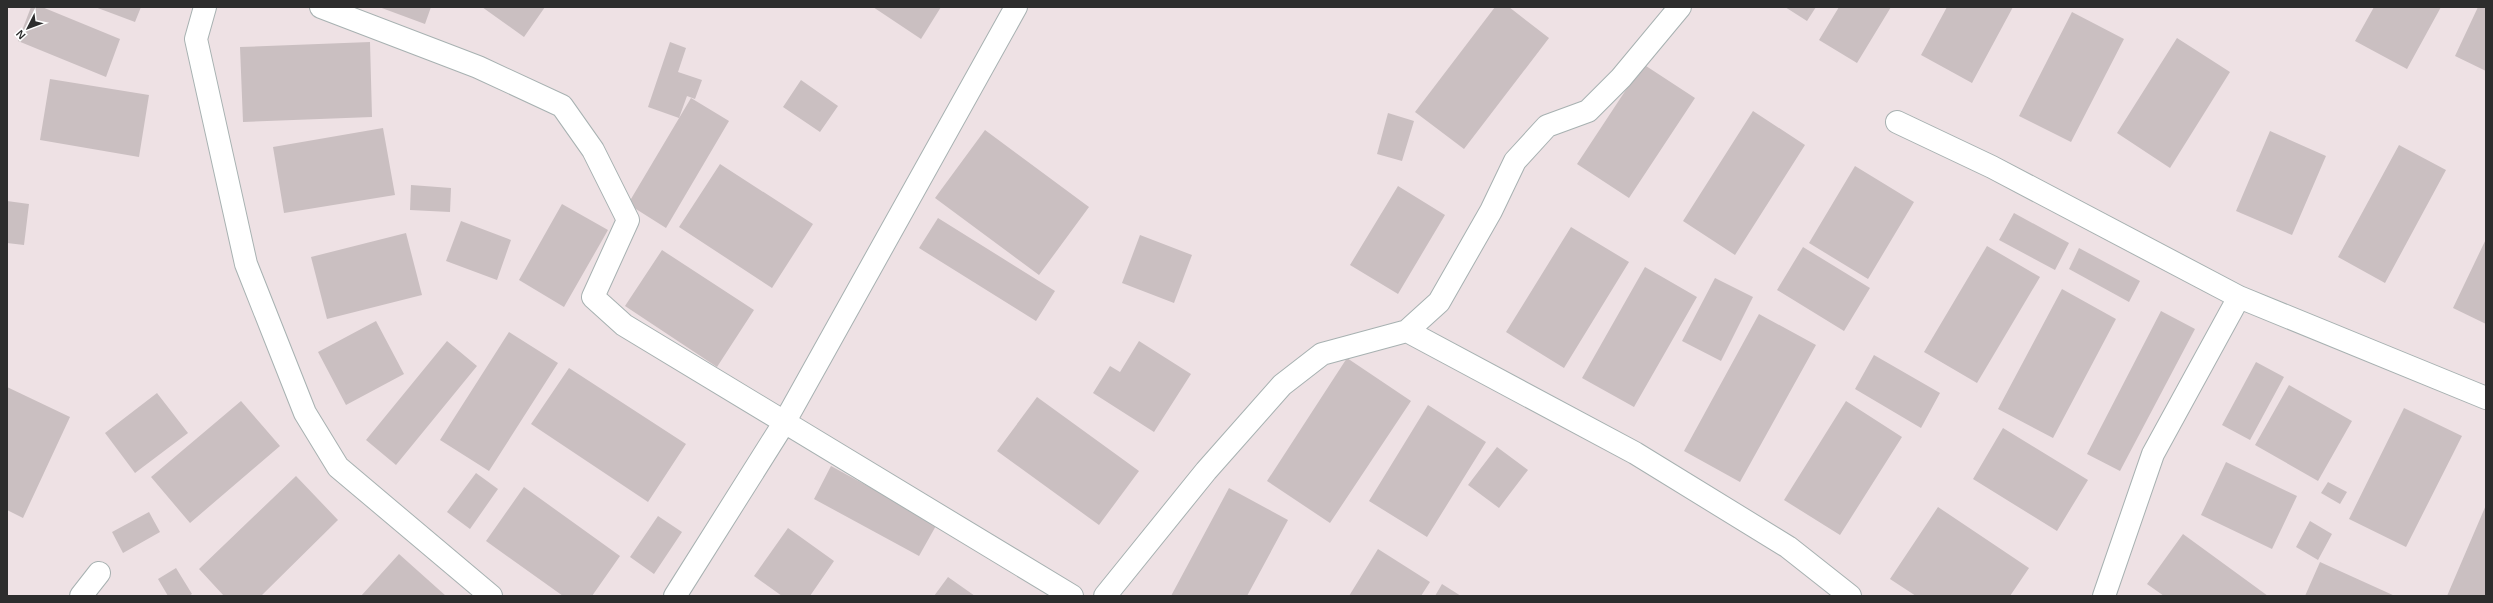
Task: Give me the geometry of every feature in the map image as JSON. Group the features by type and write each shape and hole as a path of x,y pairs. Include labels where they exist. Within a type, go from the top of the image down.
{"street":[{"path":"205,7 196,39 246,264 305,413 338,468 491,596"},
{"path":"321,7 478,67 562,106 593,150 628,220 593,297 624,325 1072,596"},
{"path":"675,596 784,423 1016,7"},
{"path":"1105,596 1206,471 1282,385 1322,354 1407,331 1439,302 1491,211 1515,161 1547,126 1588,111 1622,78 1680,7"},
{"path":"1897,122 1992,167 2238,297 2486,398"},
{"path":"2104,596 2153,454 2238,297"},
{"path":"1407,331 1635,452 1788,547 1850,596"},
{"path":"81,596 99,573"}],"building":[{"path":"31,7 42,7 120,39 106,77 18,41"},
{"path":"95,7 141,7 135,22"},
{"path":"379,7 431,7 425,24"},
{"path":"482,7 545,7 524,37"},
{"path":"873,7 941,7 921,39"},
{"path":"1495,7 1509,7 1549,38 1464,149 1415,112"},
{"path":"1785,7 1816,7 1807,21"},
{"path":"1839,7 1891,7 1857,63 1819,40"},
{"path":"1947,7 2013,7 1972,83 1921,55"},
{"path":"2374,7 2441,7 2407,69 2355,41"},
{"path":"2478,7 2486,7 2486,71 2455,56"},
{"path":"2072,12 2124,39 2071,142 2019,116"},
{"path":"2177,38 2230,72 2170,168 2117,133"},
{"path":"370,42 372,117 243,122 240,47"},
{"path":"670,42 686,48 678,72 702,80 695,99 687,96 679,118 648,107"},
{"path":"1643,64 1695,98 1629,198 1577,164"},
{"path":"50,79 149,95 139,157 40,140"},
{"path":"801,80 838,106 820,132 783,107"},
{"path":"691,98 729,121 666,228 628,204"},
{"path":"1753,111 1805,145 1735,255 1683,221"},
{"path":"1388,113 1414,121 1402,161 1377,154"},
{"path":"383,128 395,195 284,213 273,147"},
{"path":"985,130 1089,207 1039,275 935,198"},
{"path":"2270,131 2326,156 2292,235 2236,211"},
{"path":"2399,145 2446,170 2385,283 2338,257"},
{"path":"720,164 813,224 772,288 679,227"},
{"path":"1855,166 1914,202 1868,279 1809,243"},
{"path":"411,185 451,188 450,212 410,210"},
{"path":"1398,186 1445,215 1398,294 1350,265"},
{"path":"7,201 29,204 24,245 7,243"},
{"path":"562,204 608,230 564,307 519,280"},
{"path":"2014,213 2069,243 2055,270 1999,240"},
{"path":"938,218 1055,291 1036,321 919,248"},
{"path":"461,221 511,240 497,280 446,261"},
{"path":"1571,227 1629,262 1564,368 1506,332"},
{"path":"406,233 422,295 327,319 311,257"},
{"path":"1140,235 1192,255 1174,303 1122,283"},
{"path":"2486,239 2486,324 2453,308"},
{"path":"1987,246 2040,277 1977,383 1924,352"},
{"path":"1803,247 1870,288 1844,331 1777,290"},
{"path":"2079,248 2140,281 2129,302 2069,269"},
{"path":"662,250 754,310 717,367 625,306"},
{"path":"1645,267 1697,297 1634,407 1582,378"},
{"path":"1715,278 1753,297 1721,361 1682,341"},
{"path":"2062,289 2116,319 2053,438 1998,409"},
{"path":"2161,311 2195,329 2120,471 2087,454"},
{"path":"1759,314 1816,345 1740,482 1684,451"},
{"path":"376,321 404,374 346,405 318,352"},
{"path":"509,332 558,363 489,471 440,440"},
{"path":"447,341 477,366 396,465 366,440"},
{"path":"1139,341 1191,374 1154,432 1093,393 1110,366 1120,372"},
{"path":"1874,355 1940,393 1921,428 1855,389"},
{"path":"1347,358 1411,401 1330,523 1267,481"},
{"path":"2256,362 2284,377 2250,440 2222,425"},
{"path":"569,368 686,444 648,502 531,424"},
{"path":"2289,385 2352,421 2318,481 2255,445"},
{"path":"7,387 70,417 23,518 7,510"},
{"path":"157,393 188,433 135,473 105,433"},
{"path":"1037,397 1139,471 1099,525 997,451"},
{"path":"241,401 280,446 190,523 151,477"},
{"path":"1846,401 1902,437 1840,535 1784,500"},
{"path":"1428,405 1486,442 1427,537 1369,501"},
{"path":"2404,408 2462,436 2406,547 2349,519"},
{"path":"2003,428 2088,480 2057,531 1973,479"},
{"path":"1497,447 1528,470 1499,508 1468,485"},
{"path":"2226,462 2297,496 2272,549 2201,515"},
{"path":"831,466 937,524 919,556 814,499"},
{"path":"476,473 498,489 470,529 447,512"},
{"path":"296,476 338,520 261,596 224,596 199,569"},
{"path":"2328,482 2347,492 2340,504 2321,493"},
{"path":"524,487 620,556 592,596 563,596 486,541"},
{"path":"1229,488 1288,520 1247,596 1171,596"},
{"path":"2486,505 2486,596 2447,596"},
{"path":"1938,507 2029,568 2010,596 1916,596 1890,579"},
{"path":"149,512 160,532 123,553 112,532"},
{"path":"658,516 682,532 654,574 630,557"},
{"path":"2310,521 2332,534 2318,560 2296,547"},
{"path":"788,528 834,561 810,596 782,596 754,576"},
{"path":"2183,534 2268,596 2164,596 2147,584"},
{"path":"1378,549 1430,582 1421,596 1349,596"},
{"path":"399,554 446,596 361,596"},
{"path":"2320,562 2395,596 2305,596"},
{"path":"176,568 192,594 189,596 168,596 158,579"},
{"path":"948,577 975,596 934,596"},
{"path":"1442,584 1461,596 1435,596"}]}
